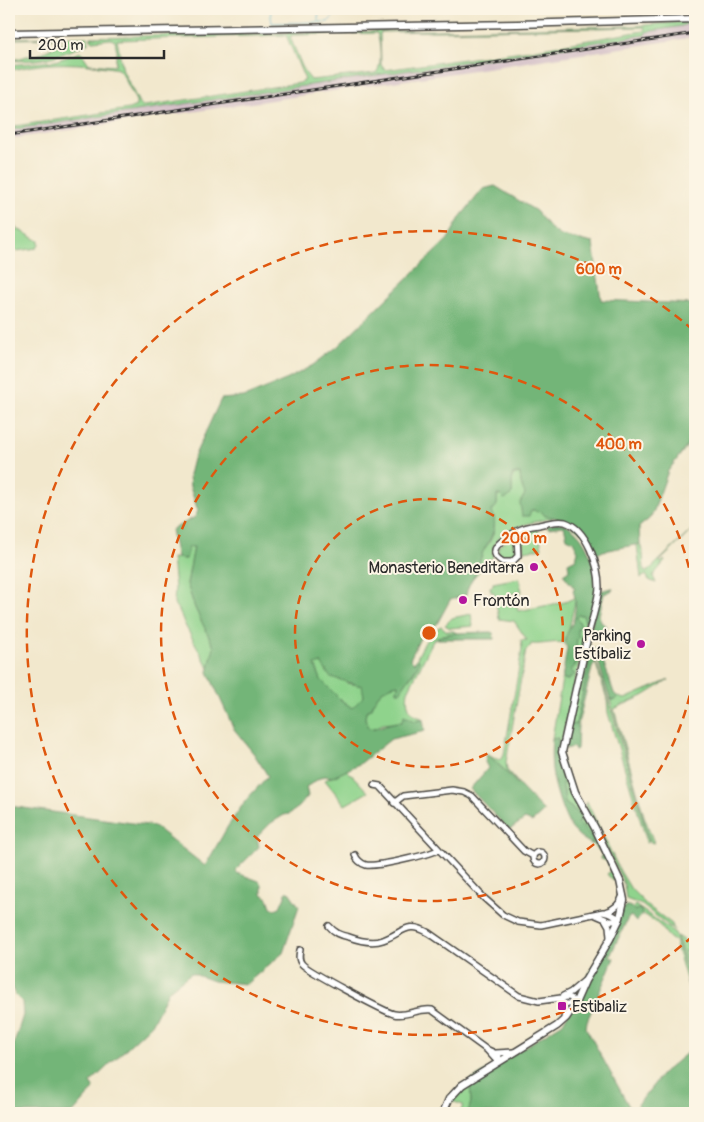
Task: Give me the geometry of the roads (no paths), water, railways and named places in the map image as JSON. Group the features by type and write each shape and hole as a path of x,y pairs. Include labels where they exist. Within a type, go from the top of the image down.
{"street":[{"path":"9,34 695,19"},
{"path":"443,1113 449,1099 457,1089 564,1020 610,940 623,907 623,892 616,872 575,792 562,752 599,586 592,550 583,536 567,523 556,522 519,530 501,541 496,547 496,556 503,562 512,562 518,556 517,536 519,530"},
{"path":"374,785 380,786 496,911 511,920 541,925 603,912 615,908 621,900 623,892"},
{"path":"394,803 400,798 410,795 452,790 464,792 472,796 524,851 534,856"},
{"path":"354,855 358,860 368,865 424,855 438,850"},
{"path":"603,912 612,914 619,921"},
{"path":"593,914 619,921"},
{"path":"605,918 608,922 610,940"},
{"path":"329,926 335,933 370,942 382,940 406,928 417,927 429,933 518,996 539,1002 557,999 572,992 585,981"},
{"path":"300,950 299,958 301,964 319,976 394,1014 425,1009 432,1010 499,1055 498,1062"},
{"path":"563,996 571,998 574,1004"},
{"path":"557,999 563,1003 574,1004"},
{"path":"563,1003 565,1010 564,1020"},
{"path":"492,1052 515,1052"},
{"path":"488,1068 492,1052"}],"waterway":[{"path":"270,9 272,23 328,22 341,9"},
{"path":"318,20 319,9"}],"railway":[{"path":"9,135 695,33"}],"place":[{"name":"Monasterio Beneditarra","path":"534,567"},
{"name":"Frontón","path":"463,600"},
{"name":"Parking Estíbaliz","path":"641,644"},
{"name":"Estibaliz","path":"562,1006"}]}
